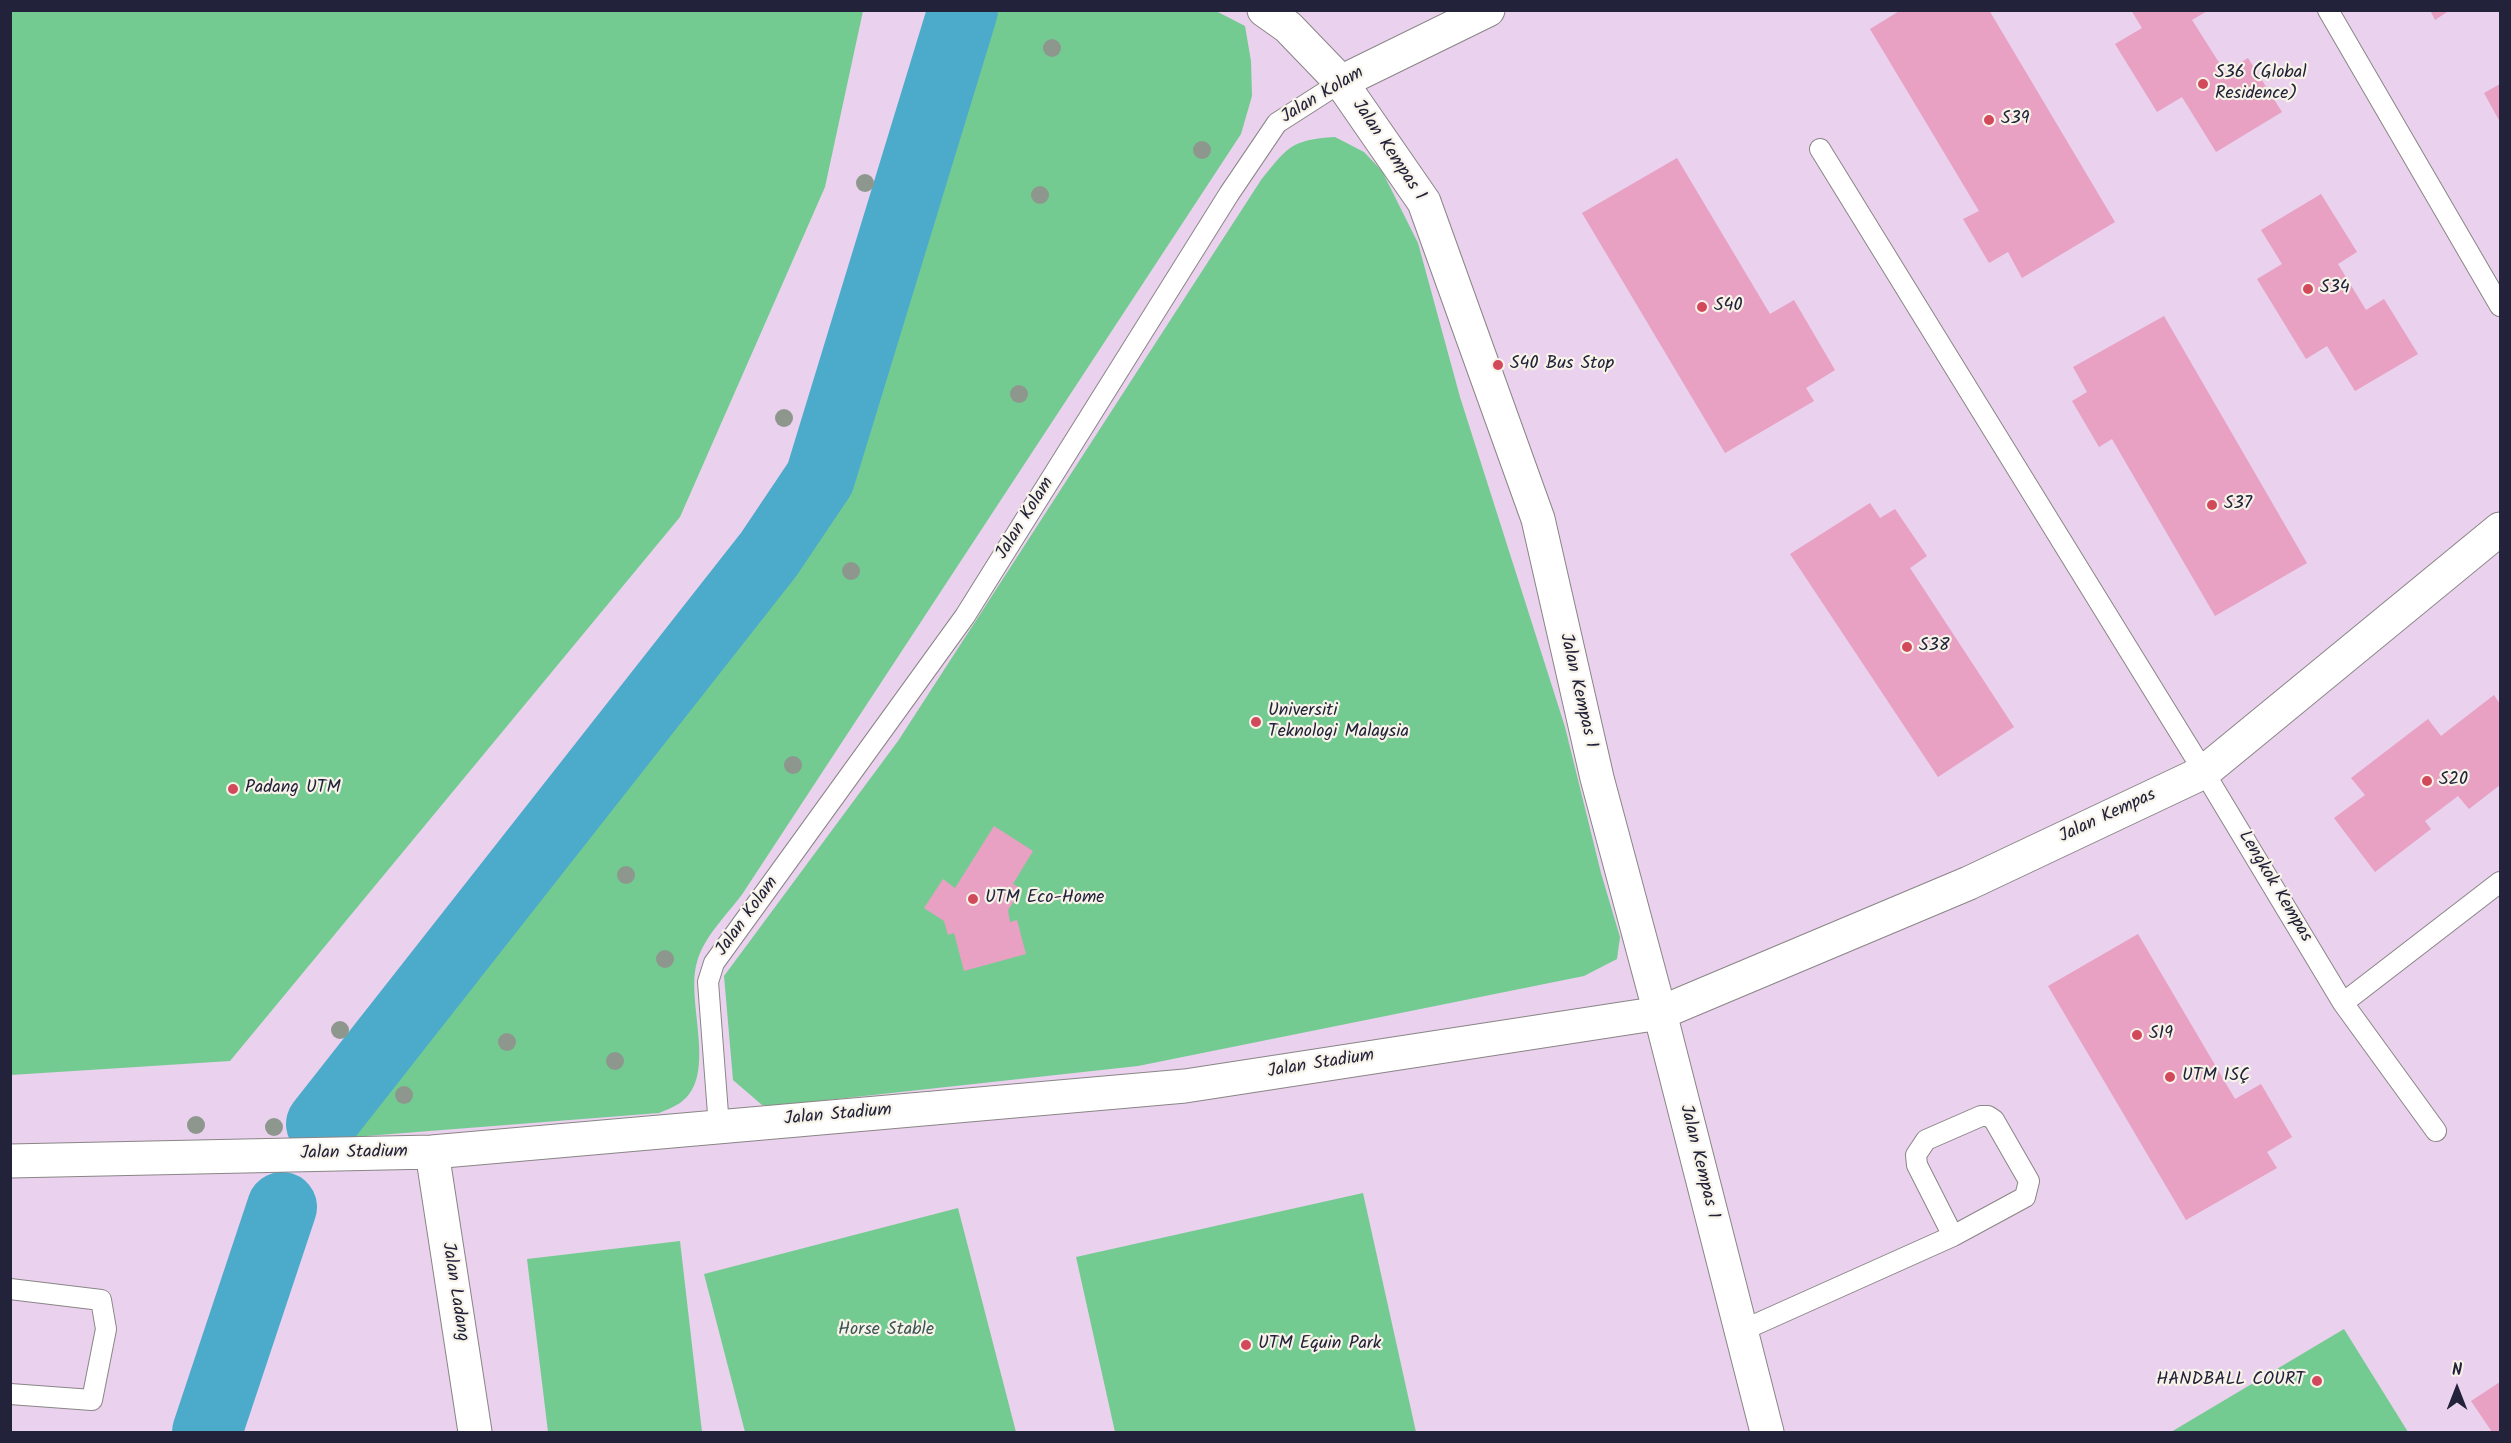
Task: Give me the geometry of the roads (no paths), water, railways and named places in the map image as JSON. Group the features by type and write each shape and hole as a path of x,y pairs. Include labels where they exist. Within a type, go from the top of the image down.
{"street":[{"name":"Jalan Kempas 1","path":"1264,10 1288,27 1341,82 1424,202 1538,519 1597,778 1660,1013 1767,1432"},
{"name":"Jalan Kolam","path":"1341,82 1488,10"},
{"name":"Jalan Kempas","path":"1660,1013 1969,883 2204,772 2500,529"},
{"name":"Jalan Stadium","path":"10,1161 432,1152 1185,1086 1660,1013"},
{"name":"Jalan Ladang","path":"432,1152 475,1432"}],"lane":[{"path":"2328,10 2500,306"},
{"name":"Jalan Kolam","path":"719,1127 708,982 714,963 965,616 1229,194 1277,123 1341,82"},
{"name":"Lengkok Kempas","path":"1820,149 2204,772 2343,1003 2436,1131"},
{"path":"2343,1003 2500,882"},
{"path":"1741,1331 1953,1236 2025,1197 2029,1190 2029,1181 1994,1120 1988,1116 1981,1116 1926,1140 1916,1155 1917,1165 1953,1236"},
{"path":"10,1290 101,1300 106,1329 92,1400 10,1394"}],"waterway":[{"path":"321,1124 769,554 820,478 963,10"},
{"path":"207,1432 282,1207"}],"place":[{"name":"S36 (Global Residence)","path":"2203,84"},
{"name":"S39","path":"1989,120"},
{"name":"S34","path":"2308,289"},
{"name":"S40","path":"1702,307"},
{"name":"S40 Bus Stop","path":"1498,365"},
{"name":"S37","path":"2212,505"},
{"name":"S38","path":"1907,647"},
{"name":"Universiti Teknologi Malaysia","path":"1256,722"},
{"name":"S20","path":"2427,781"},
{"name":"Padang UTM","path":"233,789"},
{"name":"UTM Eco-Home","path":"973,899"},
{"name":"S19","path":"2137,1035"},
{"name":"UTM ISÇ","path":"2170,1077"},
{"name":"UTM Equin Park","path":"1246,1345"},
{"name":"HANDBALL COURT","path":"2317,1381"}],"park label":[{"name":"Horse Stable","path":"886,1331"}]}
